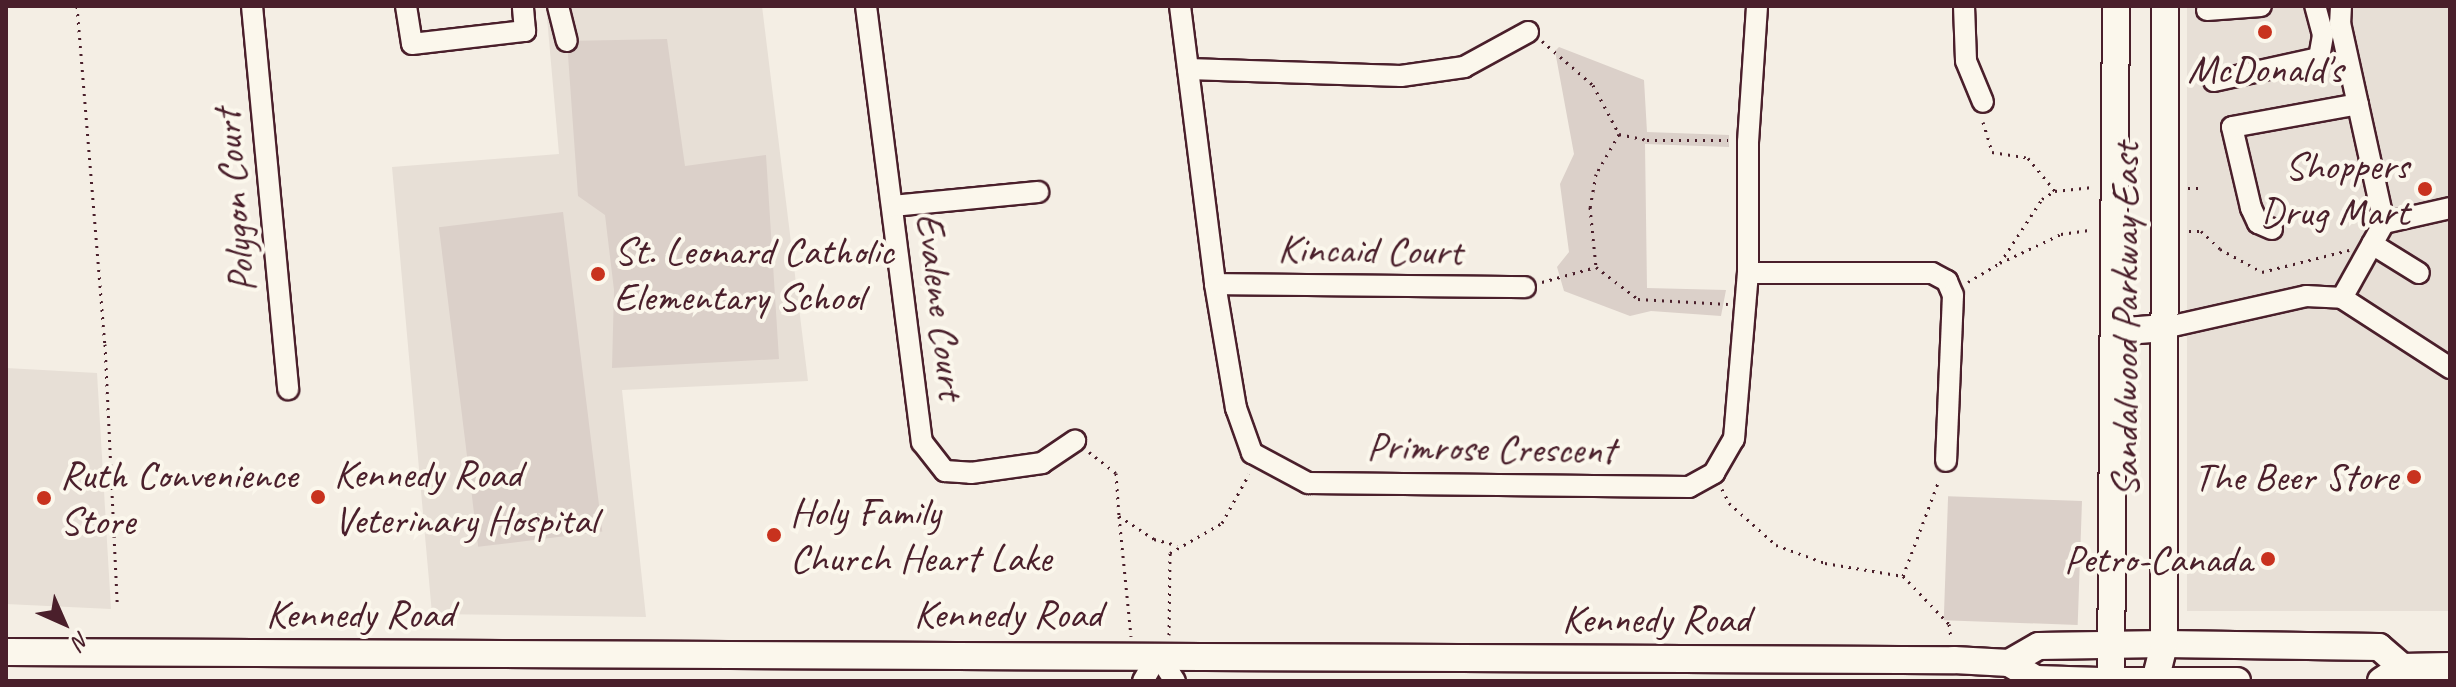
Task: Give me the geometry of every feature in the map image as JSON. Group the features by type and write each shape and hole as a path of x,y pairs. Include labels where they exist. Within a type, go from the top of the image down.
{"main road":[{"name":"Sandalwood Parkway East","path":"2111,681 2116,6"},
{"name":"Sandalwood Parkway East","path":"2155,680 2164,644 2165,6"},
{"path":"2114,332 2164,328"},
{"path":"2100,681 2036,679 2009,663 2039,646 2164,644 2379,647 2392,674 2450,666"},
{"name":"Kennedy Road","path":"6,652 1146,655 1954,660 2009,663"},
{"path":"2120,681 2237,681"}],"street":[{"name":"Polygon Court","path":"252,6 288,389"},
{"path":"406,6 412,44 525,31 523,6"},
{"path":"558,6 567,41"},
{"name":"Evalene Court","path":"866,6 922,442 933,461 945,471 971,473 1042,463 1075,441"},
{"name":"Primrose Crescent","path":"1180,6 1215,284 1243,436 1252,453 1308,483 1689,487 1714,473"},
{"path":"1714,473 1734,439 1748,273 1748,142 1757,6"},
{"path":"1964,6 1966,61 1983,102"},
{"path":"2207,10 2261,6"},
{"path":"2214,81 2319,58 2323,35 2315,6"},
{"path":"2341,6 2340,23 2384,223 2342,298"},
{"path":"1188,69 1401,76 1464,67 1528,32"},
{"path":"2272,229 2258,223 2251,208 2232,127 2358,104"},
{"path":"892,206 1038,192"},
{"path":"2384,223 2450,208"},
{"path":"2372,244 2419,273"},
{"path":"1748,273 1932,273 1947,281 1953,295 1946,461"},
{"name":"Kincaid Court","path":"1215,284 1525,287"},
{"path":"2164,328 2306,296 2342,298 2450,368"},
{"path":"1143,681 1146,655"},
{"path":"1146,655 1175,681"}],"path":[{"path":"77,6 105,344 117,602"},
{"path":"1528,32 1566,56 1593,85 1619,134 1647,140 1748,142"},
{"path":"1983,102 1983,131 1992,152 2028,158 2055,191"},
{"path":"1619,134 1606,151 1590,207 1596,267 1638,299 1746,304"},
{"path":"2000,263 2033,207 2055,191 2114,185"},
{"path":"2166,188 2200,188"},
{"path":"1953,295 1983,269 2061,234 2091,230"},
{"path":"2189,231 2201,231 2220,249 2262,272 2372,244"},
{"path":"1525,287 1596,267"},
{"path":"1075,441 1116,473 1119,516 1146,655 1169,636 1170,553 1177,545 1209,534 1222,523 1251,471 1266,463"},
{"path":"1903,576 1946,461"},
{"path":"1714,473 1729,503 1776,545 1825,563 1903,576 1949,624 1954,660"},
{"path":"1119,516 1154,539 1177,545"}],"shaded area":[{"name":"St. Leonard Catholic Elementary School","path":"546,6 762,6 808,381 622,390 646,617 432,614 392,167 559,154"},
{"path":"2187,6 2450,6 2450,611 2187,611"},
{"path":"667,39 685,166 766,155 779,359 612,368 614,290 605,215 578,196 567,41"},
{"path":"1559,47 1644,80 1647,132 1729,135 1729,147 1645,144 1647,288 1726,290 1721,316 1651,311 1630,316 1564,291 1557,267 1569,252 1560,184 1574,154 1555,51"},
{"path":"563,212 602,532 478,547 439,227"},
{"path":"6,368 97,373 111,609 6,604"},
{"path":"1948,496 2082,501 2078,625 1944,620"}],"place":[{"name":"McDonald's","path":"2265,32"},
{"name":"Shoppers Drug Mart","path":"2425,189"},
{"name":"St. Leonard Catholic Elementary School","path":"598,274"},
{"name":"The Beer Store","path":"2414,477"},
{"name":"Kennedy Road Veterinary Hospital","path":"318,497"},
{"name":"Ruth Convenience Store","path":"44,498"},
{"name":"Holy Family Church Heart Lake","path":"774,535"},
{"name":"Petro-Canada","path":"2268,559"}]}
